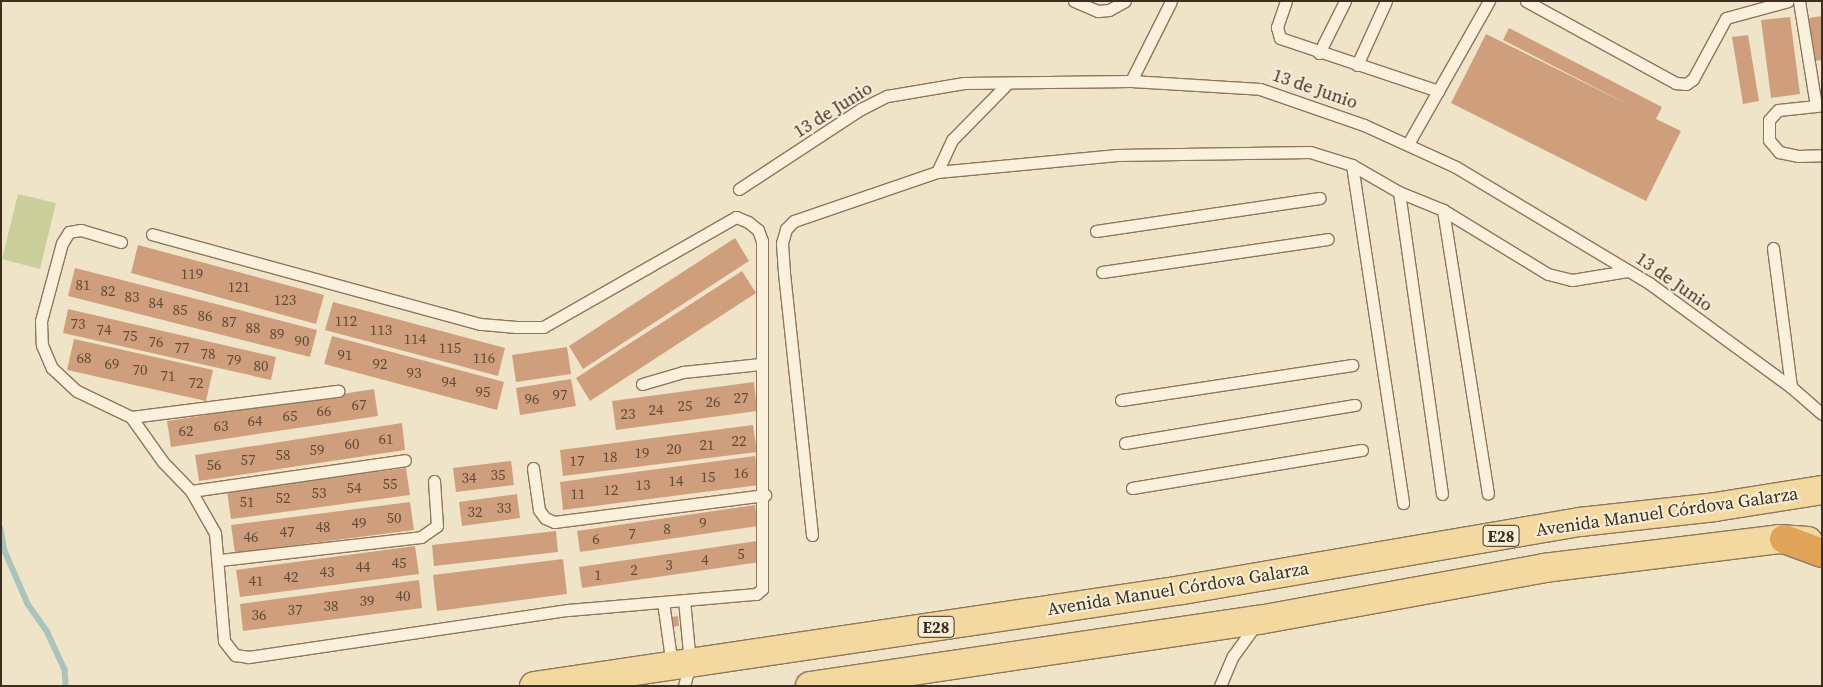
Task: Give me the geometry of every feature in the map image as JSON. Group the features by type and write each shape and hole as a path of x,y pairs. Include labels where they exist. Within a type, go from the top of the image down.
{"highway":[{"path":"1784,539 1822,553"}],"main road":[{"name":"Avenida Manuel Córdova Galarza","path":"534,686 682,672 1580,522 1715,508 1817,487"},
{"name":"E28","path":"810,686 1259,620 1544,568 1784,539 1822,543"},
{"path":"1259,620 1282,573"}],"lane":[{"path":"1074,1 1098,11 1109,10 1125,1"},
{"path":"1132,81 1171,1"},
{"path":"1286,1 1277,27 1280,38 1438,91"},
{"path":"1319,52 1346,1"},
{"path":"1356,65 1386,1"},
{"path":"1408,144 1489,1"},
{"path":"1526,1 1676,83 1686,84 1694,79 1726,18 1788,1"},
{"path":"1799,1 1819,105 1778,110 1769,120 1768,140 1779,152 1798,156 1822,155"},
{"name":"13 de Junio","path":"739,189 861,109 887,96 964,83 1007,84 1132,81 1260,88 1408,144 1456,167 1627,270 1791,387 1821,414"},
{"path":"937,172 952,140 1007,84"},
{"path":"812,535 784,272 782,243 786,230 794,221 937,172 1117,155 1310,152 1352,165 1399,192 1443,210 1560,278 1584,279 1627,270"},
{"path":"1352,165 1403,503"},
{"path":"1399,192 1442,494"},
{"path":"1096,231 1320,198"},
{"path":"1443,210 1488,493"},
{"path":"121,242 81,230 68,232 62,243 41,321 42,337 52,368 77,390 131,417 163,462 191,491 215,532 220,560 224,642 235,655 249,657 568,610 756,594 762,589 765,495 761,364 762,240 758,230 736,217 543,327 480,324 152,234"},
{"path":"1102,272 1328,239"},
{"path":"1773,248 1791,387"},
{"path":"642,384 683,372 761,364"},
{"path":"1121,400 1352,365"},
{"path":"131,417 338,391"},
{"path":"1126,443 1355,405"},
{"path":"1132,488 1362,450"},
{"path":"191,491 405,460"},
{"path":"533,468 539,510 545,518 554,522 765,495"},
{"path":"220,560 421,537 437,526 434,481"},
{"path":"682,672 684,600"},
{"path":"664,602 682,672"},
{"path":"1220,686 1233,656 1259,620"}],"green space":[{"path":"18,194 56,203 40,269 2,259"}],"building":[{"path":"1822,16 1822,60 1814,61 1809,18"},
{"path":"1790,17 1800,94 1771,98 1761,20"},
{"path":"1509,28 1662,107 1656,119 1681,131 1646,201 1451,103 1486,34 1629,105 1503,40"},
{"path":"1748,35 1759,101 1743,104 1732,37"},
{"path":"735,238 749,261 583,369 569,346"},
{"path":"138,245 324,295 316,324 131,273"},
{"path":"75,268 317,330 310,357 68,296"},
{"path":"742,271 756,293 590,401 576,378"},
{"path":"333,302 505,348 498,376 325,330"},
{"path":"68,309 276,357 271,380 63,333"},
{"path":"332,336 504,382 497,410 324,364"},
{"path":"74,339 213,370 206,401 67,370"},
{"path":"567,347 571,374 516,382 512,355"},
{"path":"571,379 576,406 520,415 516,388"},
{"path":"754,382 757,411 616,430 612,401"},
{"path":"374,389 378,416 171,447 167,421"},
{"path":"402,423 405,450 199,481 195,455"},
{"path":"753,425 757,452 563,476 560,450"},
{"path":"755,456 759,485 563,510 560,482"},
{"path":"511,461 514,485 456,492 453,468"},
{"path":"406,468 410,495 231,519 227,491"},
{"path":"517,494 520,518 462,526 459,502"},
{"path":"410,502 414,530 235,553 231,525"},
{"path":"755,505 758,526 580,552 577,531"},
{"path":"556,531 558,552 434,566 432,545"},
{"path":"757,541 760,562 582,588 579,567"},
{"path":"415,546 419,574 240,597 236,570"},
{"path":"563,559 567,594 437,611 433,575"},
{"path":"419,580 422,608 243,631 240,604"},
{"path":"678,616 679,626 671,627 670,617"}],"waterway":[{"path":"1,529 5,551 28,604 47,631 65,670 66,686"}]}
